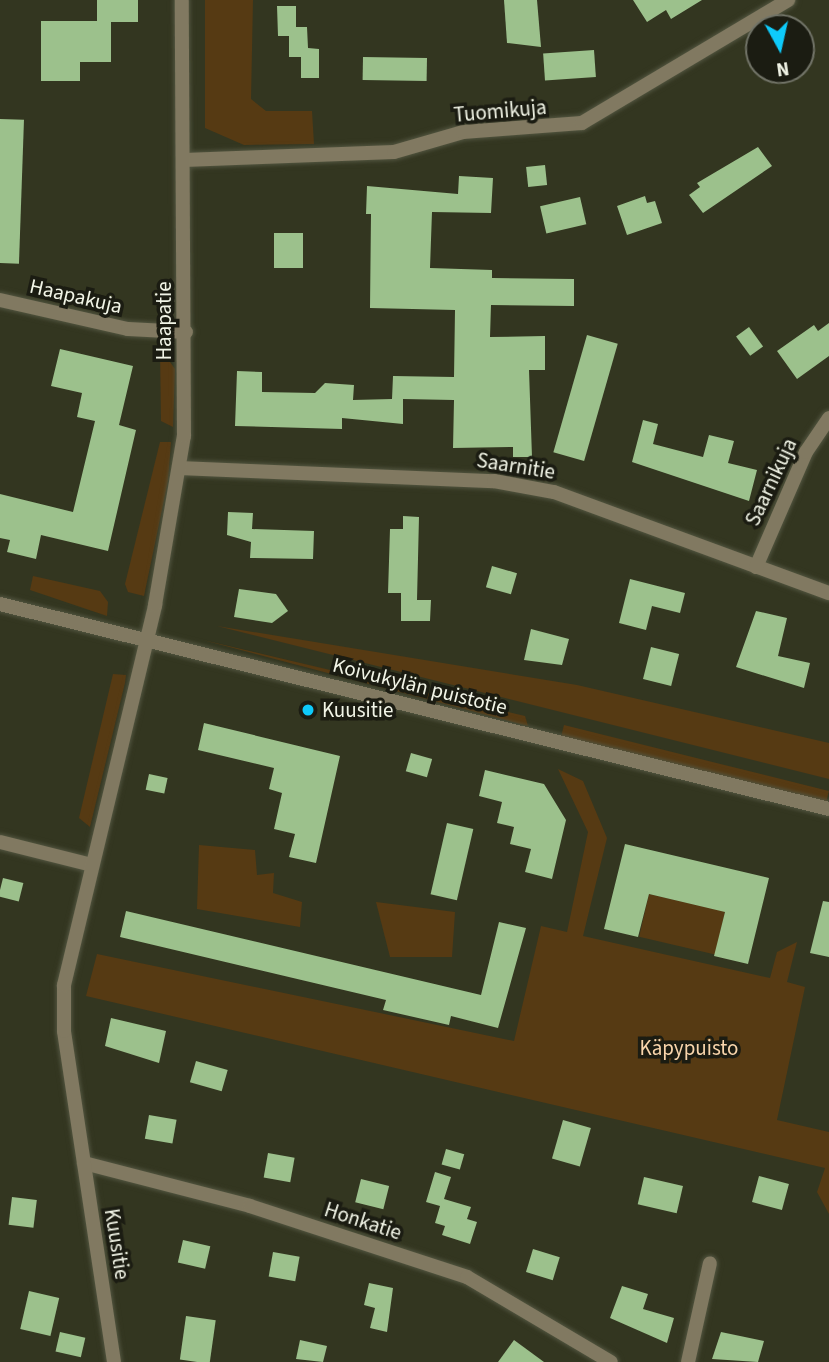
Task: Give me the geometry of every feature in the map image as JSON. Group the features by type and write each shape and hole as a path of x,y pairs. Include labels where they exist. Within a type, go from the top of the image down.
{"street":[{"name":"Haapatie","path":"148,639 179,468 186,332 182,0"},
{"name":"Tuomikuja","path":"184,160 394,152 463,132 582,123 788,0"},
{"name":"Haapakuja","path":"0,300 128,329 186,332"},
{"name":"Saarnikuja","path":"756,567 802,461 829,418"},
{"name":"Saarnitie","path":"179,468 494,481 554,492 829,593"},
{"name":"Koivukylän puistotie","path":"0,604 829,808"},
{"name":"Kuusitie","path":"114,1362 64,1031 64,985 148,639"},
{"path":"0,842 92,865"},
{"name":"Honkatie","path":"84,1163 250,1206 467,1277 611,1362"},
{"path":"688,1362 710,1263"}],"green space":[{"path":"205,0 253,0 251,99 266,111 312,111 314,144 244,145 205,128"},
{"path":"160,348 175,369 173,427 161,421"},
{"path":"160,442 171,442 168,481 144,596 128,592 125,584"},
{"path":"33,576 100,591 108,602 107,616 30,590"},
{"path":"217,626 577,685 829,743 829,779"},
{"path":"203,640 525,716 528,726"},
{"path":"113,674 126,675 125,683 90,827 79,818"},
{"path":"564,725 829,791 826,803 561,737"},
{"name":"Käpypuisto","path":"558,769 583,781 607,838 583,936 770,978 777,952 797,942 787,982 805,987 777,1120 829,1132 829,1214 817,1192 825,1168 86,996 97,954 514,1041 541,926 567,932 588,832"},
{"path":"199,845 255,850 257,875 274,873 273,893 302,902 300,927 197,909"},
{"path":"649,894 725,912 715,954 639,937"},
{"path":"376,902 455,912 452,957 390,957"}],"building":[{"path":"97,0 138,0 138,22 111,22 111,62 80,62 80,81 41,81 41,21 97,21"},
{"path":"504,0 537,0 541,47 507,43"},
{"path":"633,0 702,0 671,19 666,10 647,22"},
{"path":"277,6 296,6 296,27 307,27 308,48 319,49 319,78 301,78 301,57 289,57 289,36 278,36"},
{"path":"594,50 596,77 545,80 543,54"},
{"path":"363,57 427,58 427,81 363,80"},
{"path":"0,119 24,120 19,264 0,263"},
{"path":"758,147 772,166 703,213 689,195 700,187 697,183"},
{"path":"545,165 547,185 528,187 526,167"},
{"path":"459,176 493,178 491,213 432,212 430,268 492,270 492,278 574,279 574,306 491,305 490,337 545,336 545,370 529,370 532,457 513,457 513,447 453,448 454,400 403,399 403,424 342,418 342,429 235,426 237,371 262,372 262,392 315,393 325,383 354,385 353,400 392,399 393,376 454,377 455,310 370,308 371,214 366,214 367,186 458,194"},
{"path":"645,196 647,203 655,201 662,223 627,235 617,206"},
{"path":"580,197 586,224 546,234 540,206"},
{"path":"274,233 303,233 303,268 274,268"},
{"path":"829,323 829,356 797,379 777,351 814,325 818,331"},
{"path":"749,327 763,346 750,356 736,336"},
{"path":"587,335 618,344 584,461 553,452"},
{"path":"60,349 133,366 119,425 136,430 108,551 41,535 36,559 7,552 10,540 0,538 0,494 73,512 95,421 77,417 82,393 51,386"},
{"path":"643,420 658,424 653,444 703,457 709,435 734,441 728,463 757,470 749,501 632,462"},
{"path":"228,512 253,513 252,529 314,531 313,559 250,558 251,542 227,535"},
{"path":"403,516 419,517 417,600 431,600 430,621 401,621 401,593 388,593 390,529 403,529"},
{"path":"492,566 517,573 511,594 486,587"},
{"path":"630,579 685,593 680,613 652,606 646,630 619,623"},
{"path":"239,589 276,594 288,611 272,623 234,617"},
{"path":"756,611 787,618 778,656 810,663 804,688 736,667"},
{"path":"531,629 569,639 562,665 524,660"},
{"path":"651,647 679,654 671,686 643,679"},
{"path":"204,723 340,756 316,863 289,857 295,834 274,829 282,793 269,789 274,768 198,750"},
{"path":"411,753 432,759 427,777 406,771"},
{"path":"485,770 544,784 566,820 552,879 525,872 531,849 510,844 514,827 497,823 502,802 479,796"},
{"path":"149,774 168,778 164,794 146,790"},
{"path":"447,823 473,829 457,900 431,894"},
{"path":"625,844 769,878 748,964 714,956 725,912 649,894 638,937 604,929"},
{"path":"3,878 23,883 19,902 0,897"},
{"path":"823,901 829,902 829,957 810,953"},
{"path":"126,911 481,995 499,922 526,928 498,1028 451,1016 449,1025 383,1010 386,1000 120,937"},
{"path":"111,1018 166,1031 159,1063 105,1046"},
{"path":"196,1061 228,1070 222,1091 190,1082"},
{"path":"149,1115 177,1120 172,1143 145,1139"},
{"path":"563,1120 591,1128 580,1166 552,1158"},
{"path":"446,1149 464,1154 460,1170 442,1164"},
{"path":"268,1153 295,1158 290,1182 264,1178"},
{"path":"435,1172 451,1177 444,1199 471,1207 467,1219 477,1222 470,1244 442,1235 445,1226 435,1223 440,1206 426,1202"},
{"path":"759,1176 789,1184 782,1210 752,1202"},
{"path":"644,1177 683,1186 677,1213 638,1204"},
{"path":"361,1179 389,1186 383,1209 355,1202"},
{"path":"12,1197 37,1200 33,1228 9,1225"},
{"path":"183,1240 210,1246 205,1269 178,1262"},
{"path":"533,1249 560,1257 553,1280 526,1272"},
{"path":"273,1252 300,1257 295,1281 269,1277"},
{"path":"369,1283 393,1288 387,1332 370,1328 375,1308 364,1305"},
{"path":"622,1286 648,1294 643,1309 674,1318 667,1343 610,1318"},
{"path":"29,1291 59,1298 50,1336 20,1329"},
{"path":"186,1316 216,1320 210,1362 180,1360"},
{"path":"60,1332 85,1338 81,1357 56,1351"},
{"path":"721,1332 764,1341 758,1362 712,1359"},
{"path":"300,1340 327,1346 323,1362 296,1359"},
{"path":"514,1340 544,1362 498,1362"}],"place":[{"name":"Kuusitie","path":"308,710"}]}
